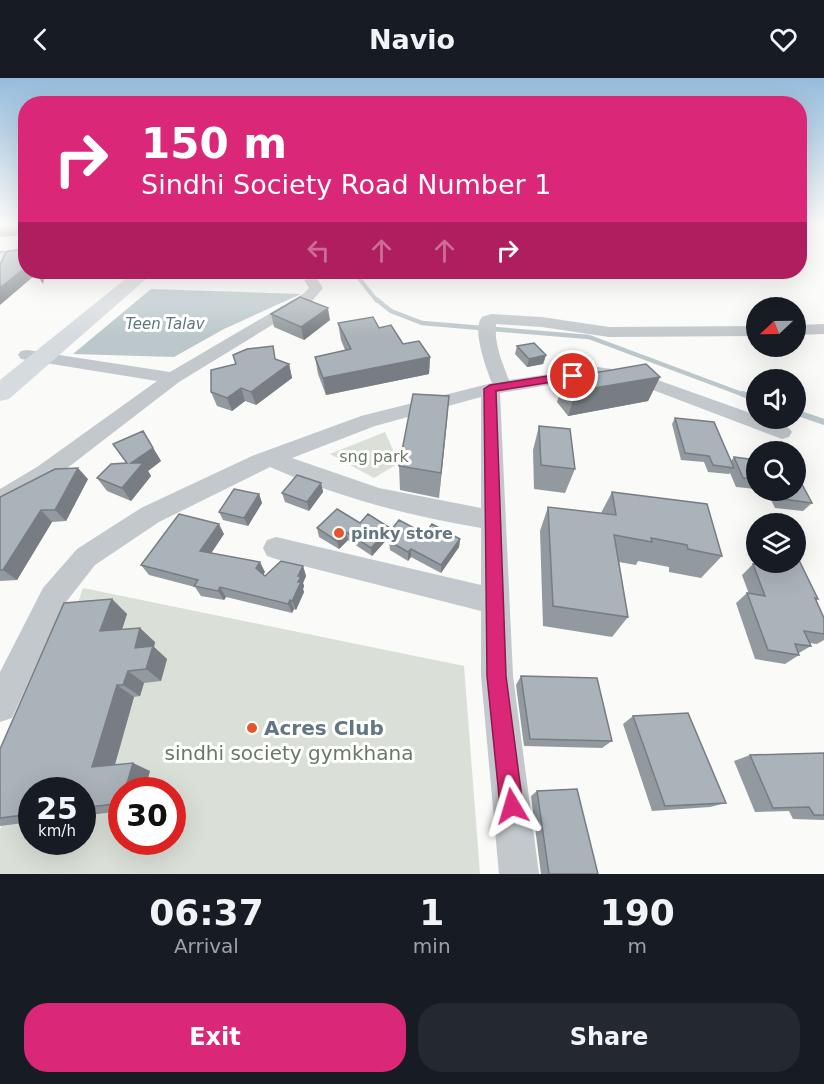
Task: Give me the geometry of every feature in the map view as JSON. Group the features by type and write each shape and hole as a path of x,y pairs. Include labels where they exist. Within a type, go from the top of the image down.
{"main road":[{"path":"0,393 35,356 123,279"},
{"path":"0,377 35,356 136,279"}],"street":[{"path":"0,500 54,466 173,378 308,297 316,288 311,280"},
{"path":"519,874 497,676 492,520 496,388 489,354 487,327 500,318 609,332 746,331"},
{"path":"806,330 824,329"},
{"path":"35,356 173,378"},
{"path":"0,705 53,597 86,557 150,515 271,458 368,421 496,388 597,372 635,377 782,432"},
{"path":"271,458 336,485 391,502 429,511 492,520"},
{"path":"276,548 494,601"}],"green space":[{"name":"sng park","path":"385,432 399,463 374,478 330,454"},
{"name":"Acres Club","path":"83,588 464,666 480,874 0,874 0,830 18,778 18,855 96,855 96,777 18,777"}],"water":[{"name":"Teen Talav","path":"151,289 301,294 224,329 174,357 73,354"}],"building":[{"path":"18,263 18,273 0,288 0,265"},
{"path":"300,297 328,308 301,327 271,314"},
{"path":"373,317 379,328 391,325 403,344 419,341 430,357 323,378 315,357 351,349 338,323"},
{"path":"534,343 546,355 529,359 517,346"},
{"path":"273,346 275,359 289,364 251,392 241,388 227,398 211,392 211,370 236,364 233,355 247,349"},
{"path":"646,364 660,377 576,391 565,378"},
{"path":"413,394 449,396 441,473 399,466"},
{"path":"675,418 714,422 734,468 713,465 709,456 685,453"},
{"path":"539,426 570,429 575,469 541,465"},
{"path":"143,431 153,448 131,463 143,463 122,488 97,478 111,464 127,463 113,444"},
{"path":"734,457 746,459 746,478 743,478"},
{"path":"78,468 55,510 41,510 3,570 0,570 0,497 55,469"},
{"path":"297,475 321,483 307,502 282,493"},
{"path":"234,489 259,494 244,518 219,512"},
{"path":"612,492 707,504 722,556 688,549 687,545 651,538 652,542 614,535 628,617 553,606 548,507 616,515"},
{"path":"806,492 812,503 798,501 806,501"},
{"path":"337,509 360,523 368,514 390,528 371,548 346,532 337,541 317,528"},
{"path":"179,514 219,524 200,551 260,562 256,568 265,576 281,561 303,566 298,576 301,577 298,582 301,582 292,601 290,600 288,604 220,587 218,591 194,586 198,580 141,565"},
{"path":"399,520 425,534 432,524 460,539 441,565 411,549 408,552 389,541 391,530"},
{"path":"756,573 805,573 824,618 824,634 804,631 811,646 795,644 799,655 768,650 747,593 765,596"},
{"name":"sindhi society gymkhana","path":"112,599 100,631 140,628 135,648 153,646 146,669 128,671 123,685 117,685 92,767 133,763 129,777 108,777 108,805 96,806 96,777 18,777 18,816 0,818 0,749 64,603"},
{"path":"521,676 597,678 612,741 530,739"},
{"path":"688,713 726,803 665,806 633,716"},
{"path":"824,753 824,815 814,815 809,807 773,808 750,755"},
{"path":"577,789 598,874 549,874 537,791"}],"waterway":[{"path":"360,279 377,301"},
{"path":"376,299 391,311 422,323 589,337 746,396"},
{"path":"806,416 824,422"}],"place":[{"name":"pinky store","path":"339,533"},
{"name":"Acres Club","path":"252,728"}],"route":[{"path":"512,806 497,676 490,389 573,376"}]}
